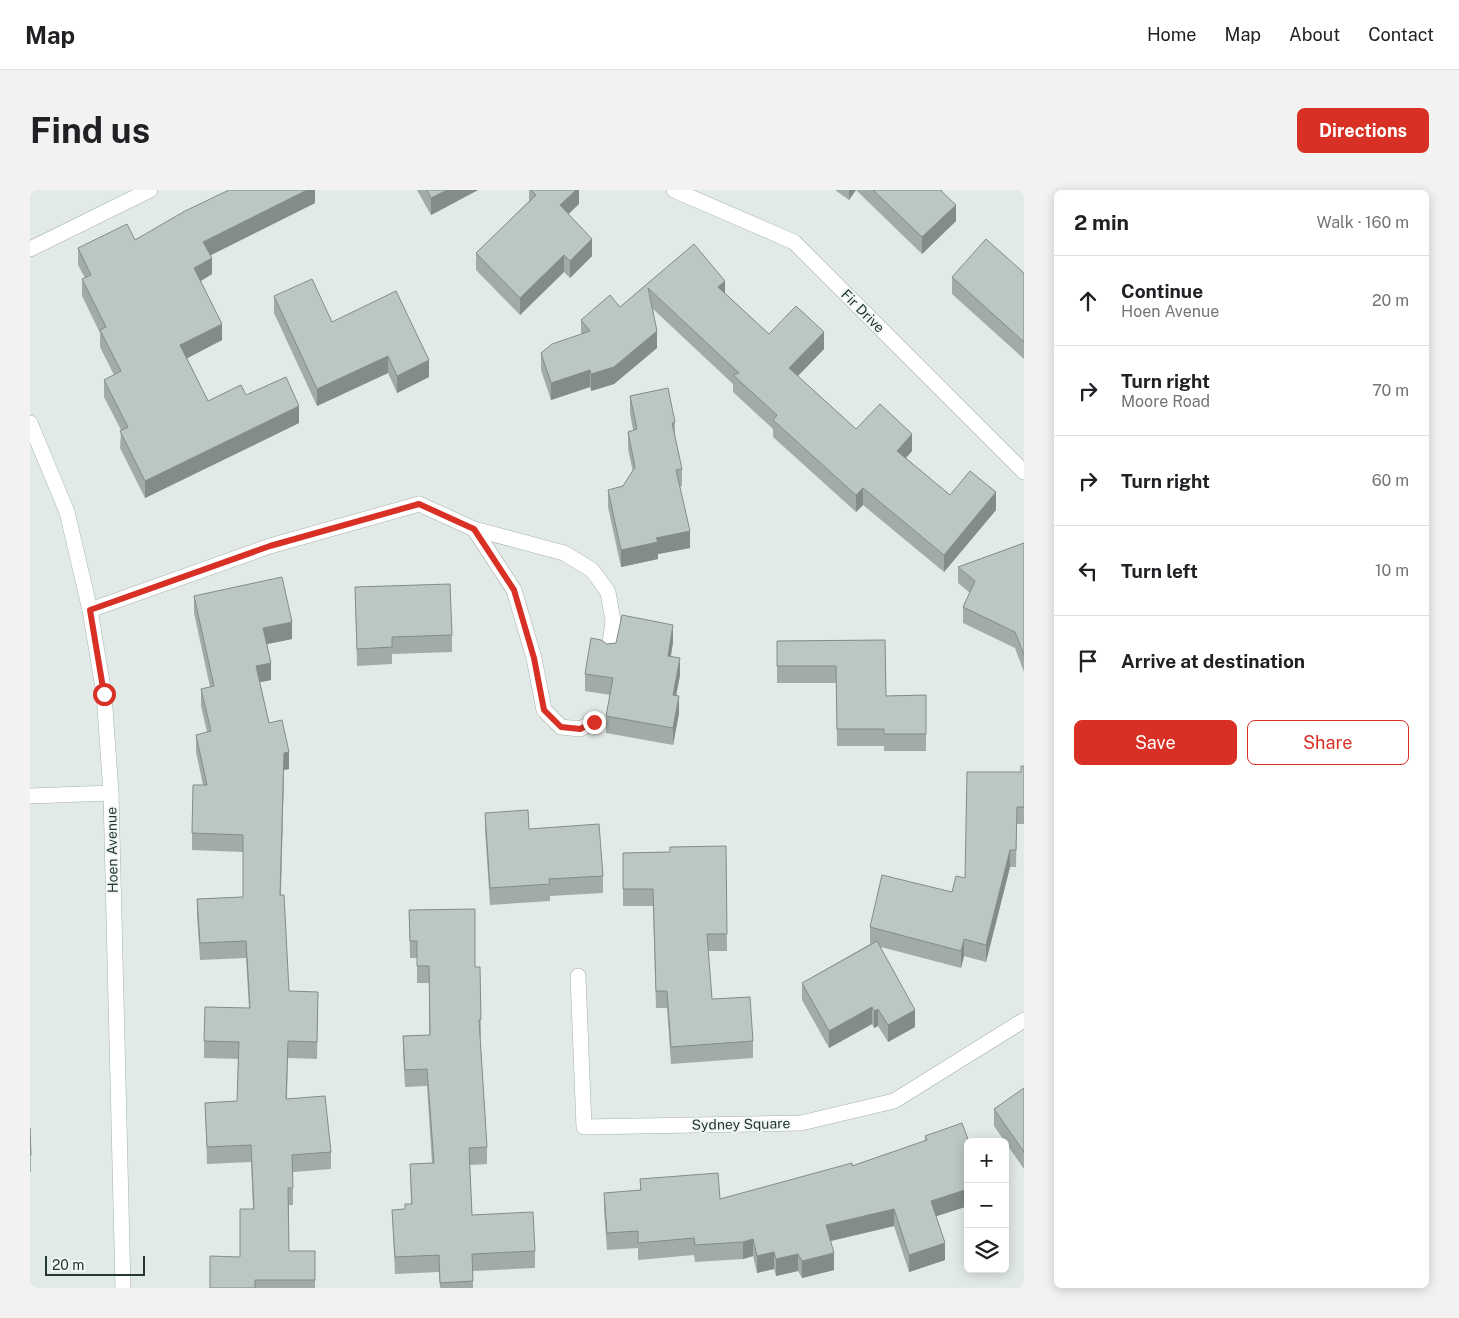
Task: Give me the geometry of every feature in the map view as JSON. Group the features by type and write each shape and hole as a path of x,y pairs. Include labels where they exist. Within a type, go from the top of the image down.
{"street":[{"path":"30,249 150,190"},
{"name":"Fir Drive","path":"674,190 794,242 1024,472"},
{"name":"Hoen Avenue","path":"30,423 67,512 90,610 104,694 111,793 123,1288"},
{"path":"90,610 270,546 419,504 474,529 564,553 592,570 608,592 613,621 609,652"},
{"path":"474,529 514,590 534,658 544,710 561,727 580,729 594,722"},
{"path":"30,796 111,793"},
{"name":"Sydney Square","path":"578,976 584,1127 801,1123 876,1106 894,1101 1024,1020"}],"building":[{"path":"229,190 307,190 203,242 212,258 194,268 222,324 180,345 208,401 241,385 246,395 286,377 299,406 145,481 120,431 128,427 104,380 121,371 100,330 106,327 82,279 91,275 78,248 127,224 135,240 185,211"},
{"path":"427,190 447,190 431,198"},
{"path":"531,190 576,190 560,205 592,239 570,261 564,255 520,298 476,253 536,195"},
{"path":"873,190 940,190 956,205 922,237"},
{"path":"986,239 1024,273 1024,342 952,277"},
{"path":"694,244 725,281 718,287 769,334 796,306 824,332 789,368 856,429 880,404 912,434 897,451 950,495 970,471 996,492 944,555 863,488 856,495 773,420 777,415 733,375 739,373 648,288 657,331 614,367 591,374 590,370 551,383 541,353 552,344 590,331 581,320 610,295 620,307"},
{"path":"312,279 332,322 396,291 429,360 397,376 388,356 317,389 274,296"},
{"path":"668,388 675,422 672,423 682,469 676,470 690,531 656,538 658,542 621,550 608,490 623,486 635,467 628,432 637,429 630,396"},
{"path":"1024,543 1024,655 1015,632 963,607 975,581 958,567"},
{"path":"282,577 292,622 263,628 271,663 256,666 269,723 282,720 289,752 284,753 280,895 284,895 289,991 318,992 317,1042 288,1041 286,1099 325,1096 331,1152 292,1155 293,1188 288,1188 289,1251 315,1251 315,1280 255,1280 255,1288 210,1288 210,1256 240,1257 240,1209 254,1209 251,1145 207,1147 205,1103 237,1101 239,1042 204,1041 205,1007 250,1008 246,941 200,943 197,899 243,897 243,835 192,833 193,785 207,785 196,735 211,731 201,689 214,686 194,596"},
{"path":"450,584 452,635 392,637 392,647 357,649 355,587"},
{"path":"622,615 673,625 668,656 680,658 673,695 679,696 673,728 606,716 613,678 585,674 591,638 601,640 607,644 616,643"},
{"path":"885,640 886,696 926,695 926,734 884,734 884,729 837,729 836,666 777,666 777,641"},
{"path":"1021,766 1024,766 1024,807 1017,807 1016,850 1010,850 986,945 964,939 961,951 870,927 882,875 952,892 956,876 965,878 967,772 1021,772"},
{"path":"528,810 529,829 599,824 603,876 549,879 550,884 490,888 485,813"},
{"path":"726,846 727,934 707,934 712,999 750,997 753,1041 671,1047 667,991 656,991 653,889 623,889 623,853 670,852 670,847"},
{"path":"475,909 475,967 480,967 481,1019 479,1020 487,1147 469,1148 472,1215 533,1212 535,1251 472,1254 473,1281 440,1283 439,1255 395,1257 392,1210 405,1209 405,1204 412,1204 410,1164 434,1163 427,1069 405,1070 403,1036 430,1035 429,966 417,966 417,941 410,941 409,910"},
{"path":"877,941 915,1010 888,1025 878,1009 874,1011 872,1007 829,1031 802,983"},
{"path":"1024,1088 1024,1152 994,1109"},
{"path":"962,1123 968,1138 964,1138 964,1190 931,1201 945,1243 909,1255 894,1209 826,1225 834,1253 802,1261 798,1254 776,1259 774,1252 757,1256 753,1239 743,1242 695,1245 694,1238 638,1243 638,1231 607,1233 604,1193 641,1190 640,1179 718,1173 720,1199 852,1163 852,1166 927,1140 925,1136"}],"route":[{"path":"104,694 90,610 270,546 419,504 474,529 514,590 534,658 544,710 561,727 580,729 594,722"}]}
